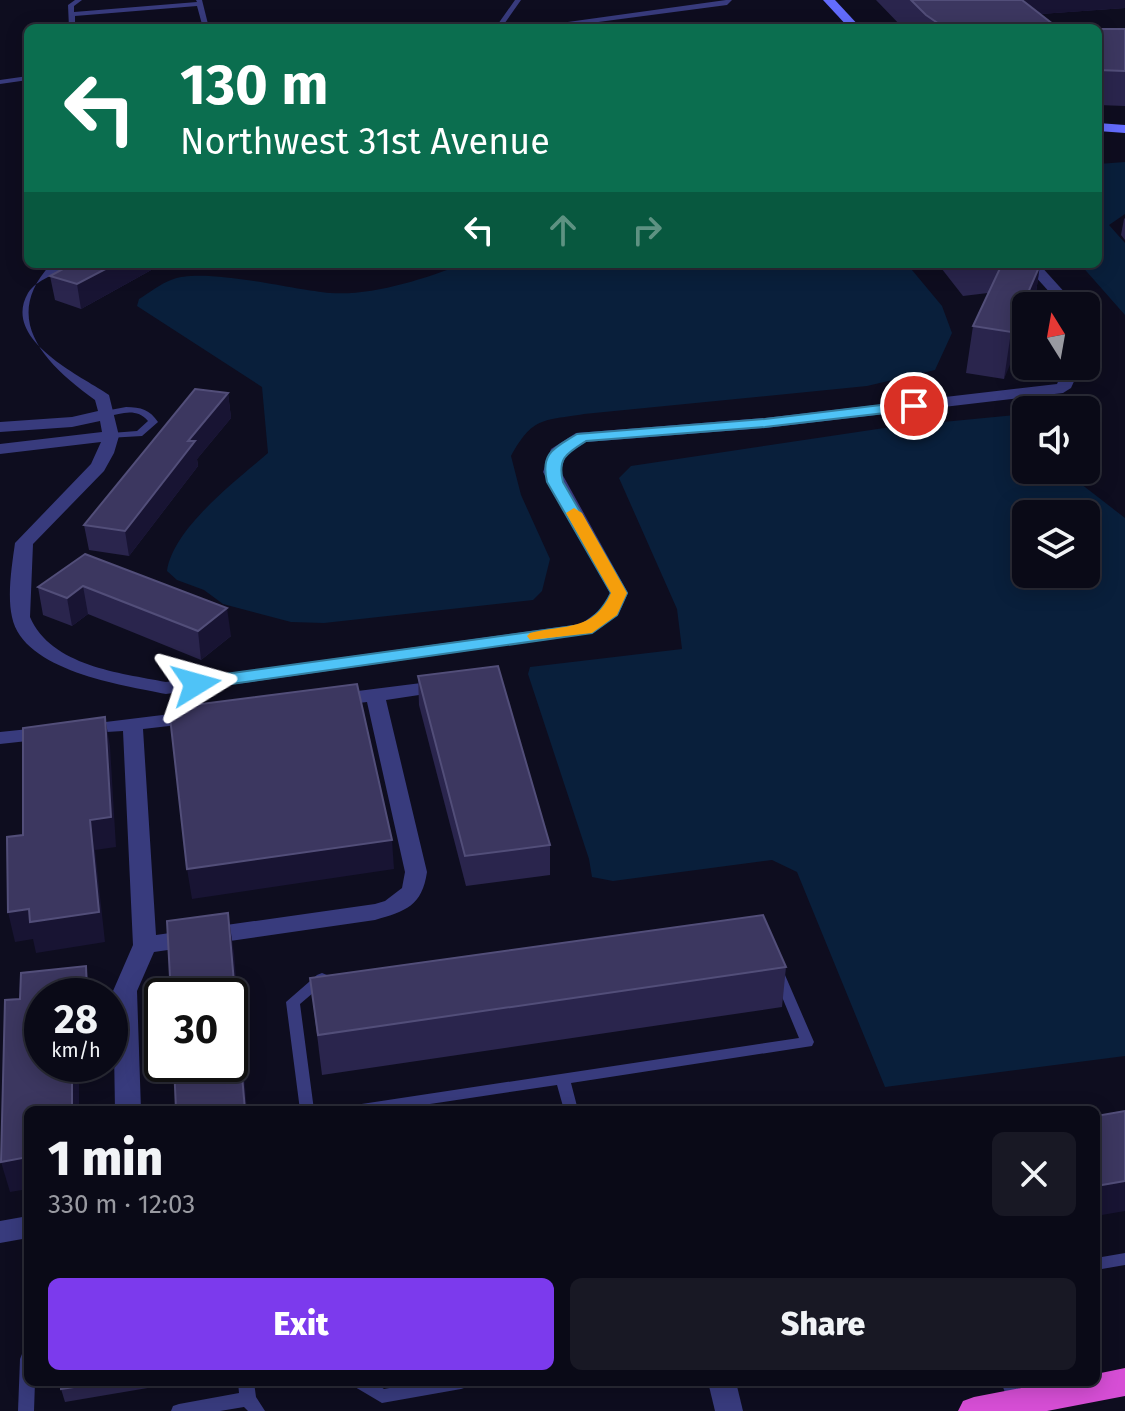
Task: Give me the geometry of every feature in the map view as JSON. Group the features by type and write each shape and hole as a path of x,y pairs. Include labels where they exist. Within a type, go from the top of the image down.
{"highway":[{"path":"1100,1384 1125,1382"},
{"path":"974,1411 1013,1393 1084,1386"}],"main road":[{"path":"829,0 851,24"},
{"path":"1102,127 1125,129"}],"street":[{"path":"55,268 22,291 17,310 21,337 44,360 103,398 111,436 98,467 24,543 21,617 26,629 46,652 103,675 166,688 586,629 598,622 611,611 619,593 555,482 551,467 557,453 582,437 765,423 1063,388 1067,380"},
{"path":"1035,268 1057,292"},
{"path":"33,424 79,408 95,392"},
{"path":"0,427 91,419 107,414"},
{"path":"0,449 111,436"},
{"path":"314,702 468,683"},
{"path":"145,945 375,912 393,907 413,891 416,872 375,695"},
{"path":"0,738 208,715"},
{"path":"128,1106 125,991 145,945 133,724"},
{"path":"0,1232 24,1228"},
{"path":"723,1386 729,1411"}],"lane":[{"path":"72,24 71,5 79,0"},
{"path":"501,24 518,0"},
{"path":"569,24 727,3 729,0"},
{"path":"71,14 200,2 205,24"},
{"path":"614,18 620,24"},
{"path":"0,82 24,79"},
{"path":"107,414 125,410 142,411 153,422 139,434 111,436"},
{"path":"383,1106 807,1042 773,962"},
{"path":"306,1106 293,1002 322,978 338,975"},
{"path":"563,1080 570,1106"},
{"path":"1100,1263 1125,1259"},
{"path":"26,1411 27,1386"},
{"path":"381,1389 415,1386"},
{"path":"179,1411 253,1405"}],"water":[{"path":"1125,162 1125,214 1109,225 1125,243 1125,315 1084,268 1102,268 1102,164"},
{"path":"452,268 910,268 942,306 952,333 935,370 867,386 584,414 548,420 532,427 511,456 521,495 550,559 542,591 533,600 324,623 291,622 223,604 204,590 177,580 167,571 181,538 208,506 268,453 262,387 137,306 139,299 167,282 185,276 225,277 346,293 398,285"},
{"path":"1012,415 1012,484 1081,484 1125,518 1125,1056 885,1087 797,872 772,860 613,881 592,877 589,859 528,674 530,667 682,649 677,609 619,478 631,466 891,427"}],"building":[{"path":"911,0 1022,0 1053,24 939,24"},
{"path":"1102,29 1125,29 1125,71 1102,70"},
{"path":"65,268 107,268 77,284 50,276"},
{"path":"1000,268 1039,268 1028,292 1012,292 1011,332 973,326"},
{"path":"195,389 228,393 188,441 195,441 125,531 84,525"},
{"path":"85,554 227,608 198,631 83,586 67,598 38,587"},
{"path":"498,666 550,845 465,856 418,676"},
{"path":"357,684 392,840 187,869 169,708"},
{"path":"105,717 111,817 90,820 99,912 30,922 29,909 8,912 7,837 23,835 23,728"},
{"path":"228,913 234,978 170,978 167,921"},
{"path":"763,915 786,967 318,1035 310,978"},
{"path":"86,966 86,978 24,978 24,1082 72,1082 72,1106 24,1106 24,1158 1,1162 5,1000 20,999 21,973"},
{"path":"175,1082 243,1082 245,1106 176,1106"},
{"path":"1125,1111 1125,1181 1100,1185 1100,1115"}],"slow traffic":[{"path":"536,636 586,629 611,611 619,593 574,513"}],"route":[{"path":"196,684 586,629 598,622 611,611 619,593 555,482 551,467 557,453 582,437 765,423 914,406"}]}
